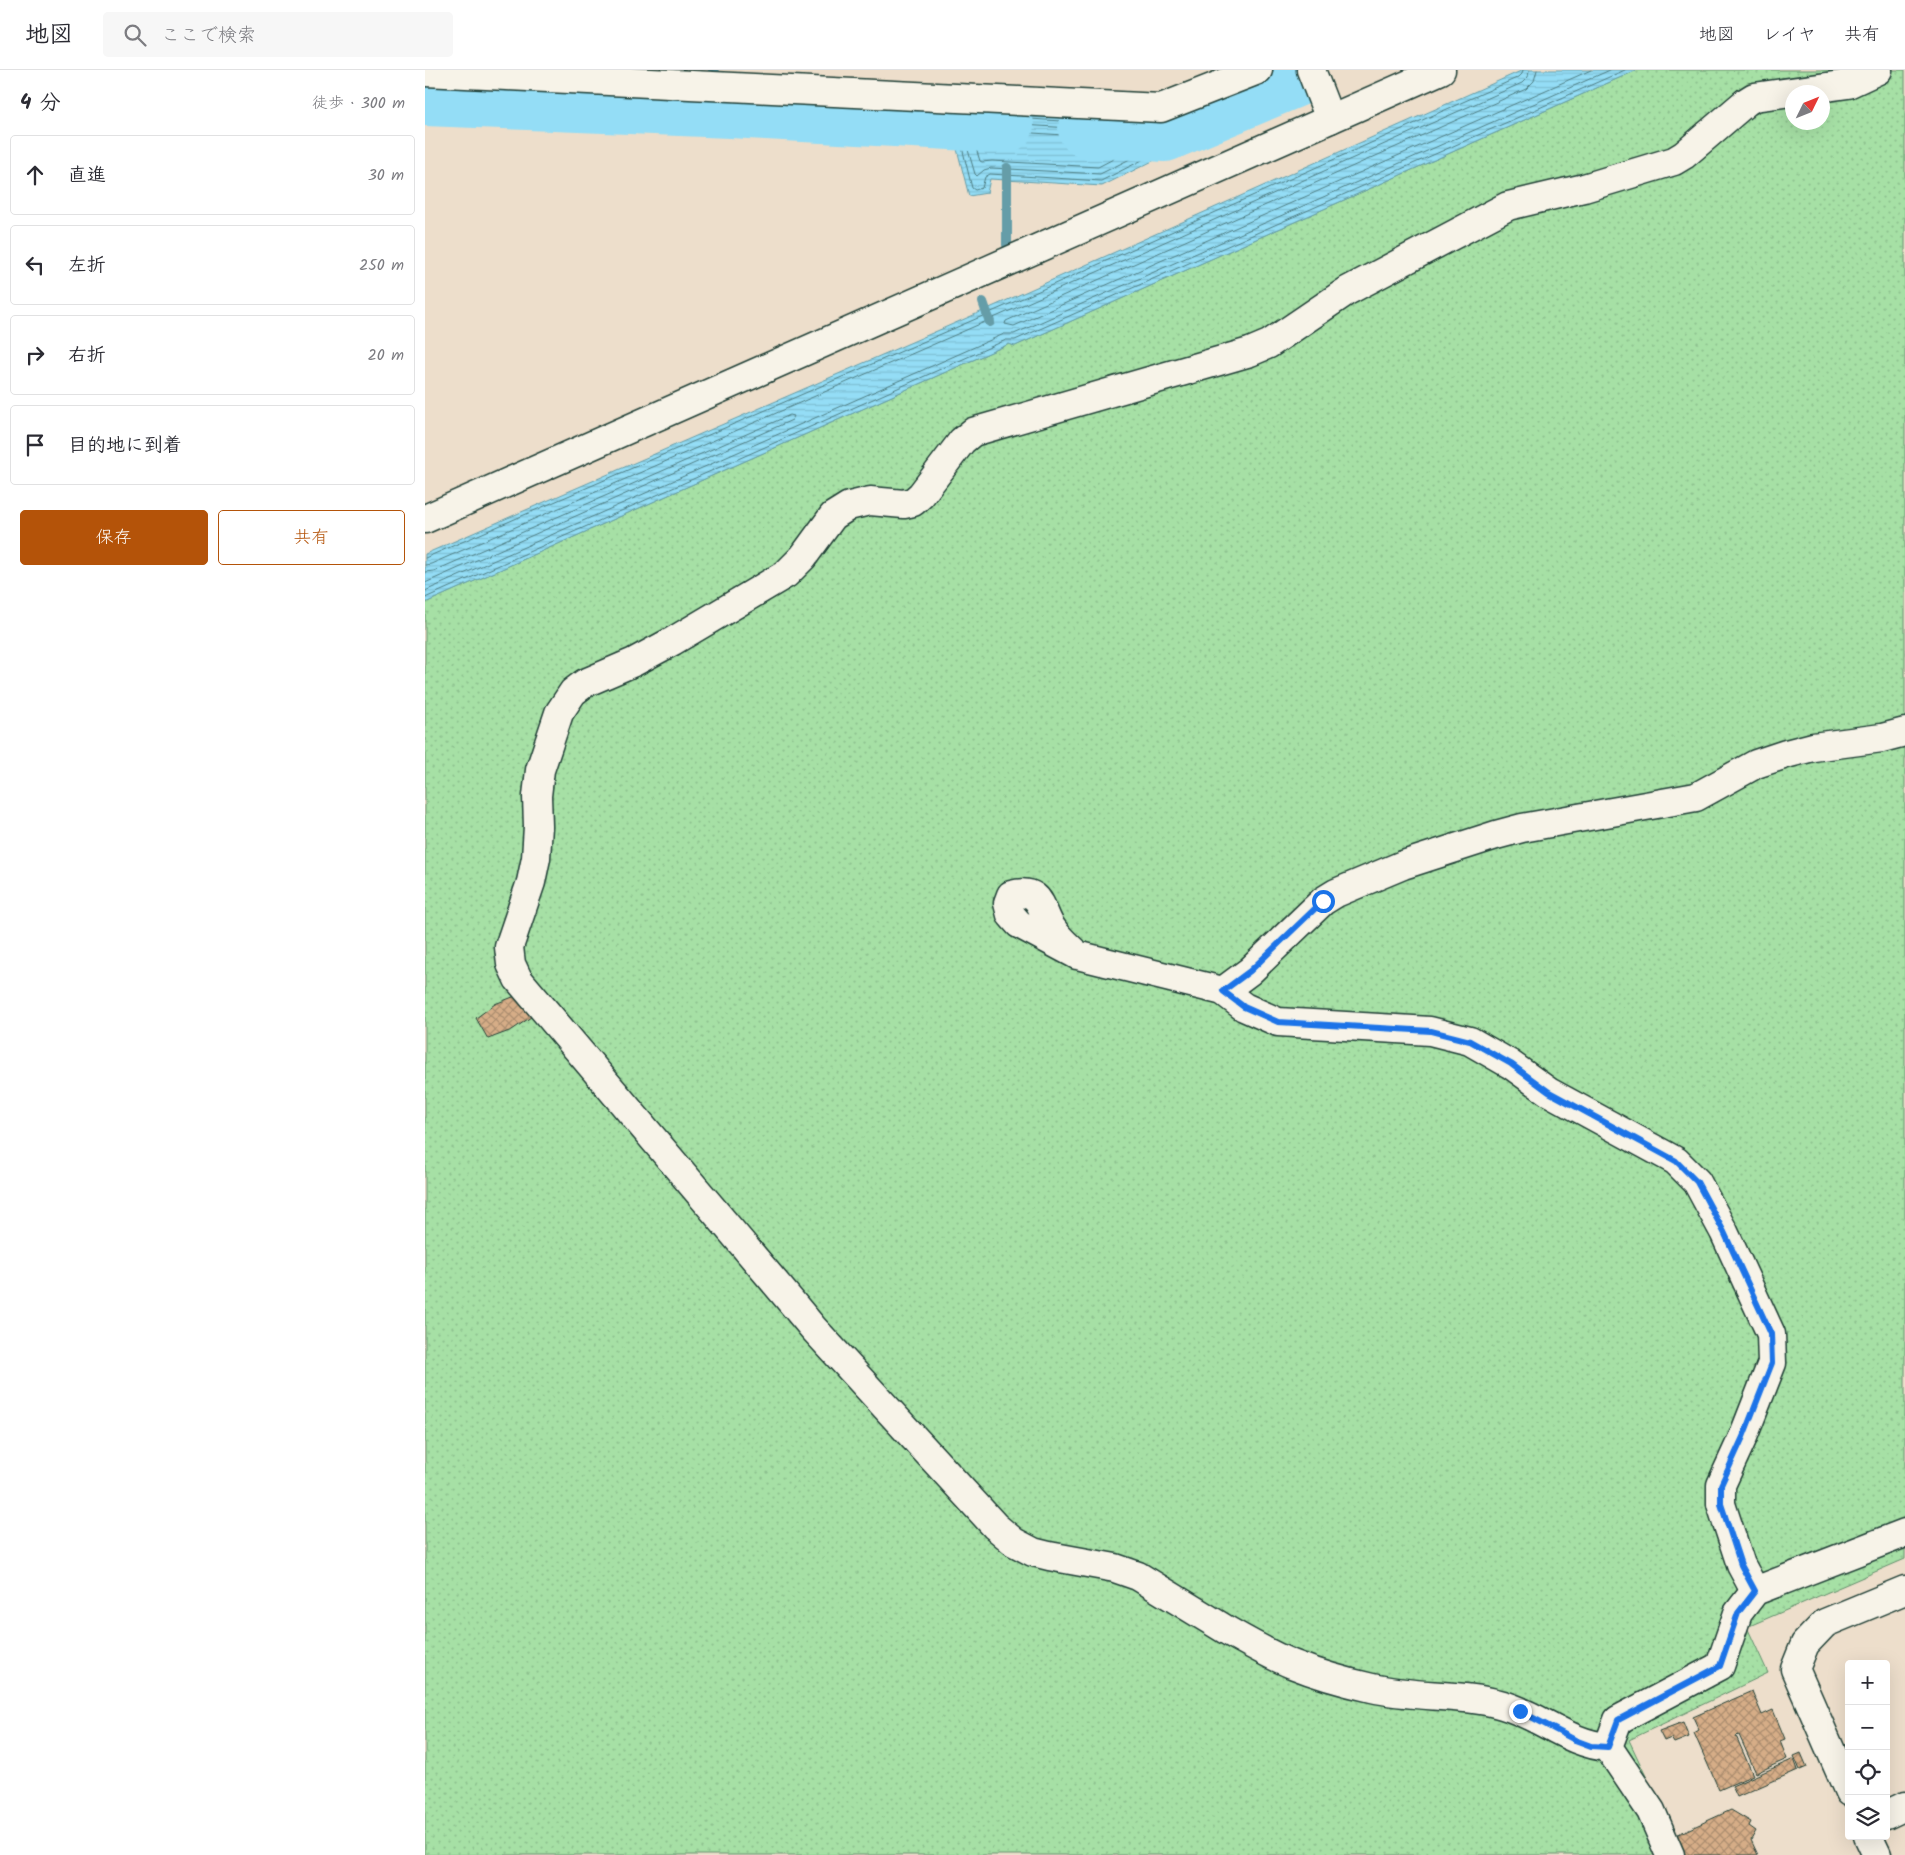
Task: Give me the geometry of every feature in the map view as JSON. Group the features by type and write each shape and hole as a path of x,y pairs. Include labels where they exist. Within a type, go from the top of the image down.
{"street":[{"path":"425,72 1161,108 1258,70"},
{"path":"425,518 1441,70"},
{"path":"1608,1747 1591,1746 1575,1740 1543,1722 1502,1705 1485,1701 1394,1693 1370,1688 1292,1664 1262,1650 1138,1576 1115,1568 1033,1552 1015,1542 995,1526 813,1328 518,979 511,964 509,947 531,882 536,858 537,796 540,770 559,713 573,692 585,683 634,662 673,641 786,574 803,557 833,516 849,506 869,502 904,504 913,502 921,495 962,441 973,432 1249,352 1269,344 1347,291 1508,206 1584,188 1674,160 1684,155 1754,97 1848,84 1878,70"},
{"path":"1314,76 1330,119"},
{"path":"1223,991 1250,971 1323,901 1336,893 1403,865 1522,828 1696,797 1756,764 1804,750 1882,738 1905,732"},
{"path":"1077,954 1223,991 1244,1007 1278,1022 1431,1031 1470,1041 1511,1064 1549,1092 1676,1161 1697,1182 1724,1232 1771,1334 1772,1363 1743,1437 1721,1485 1721,1504 1741,1565 1755,1591"},
{"path":"1608,1747 1618,1720 1720,1666 1738,1613 1755,1591 1905,1533"},
{"path":"1845,1783 1795,1669 1805,1644 1825,1623 1905,1590"},
{"path":"1608,1747 1651,1811 1670,1855"},
{"path":"1890,1813 1905,1806"},
{"path":"1870,1840 1877,1855"}],"green space":[{"path":"1637,70 1905,70 1905,1559 1747,1627 1768,1673 1629,1740 1683,1855 425,1855 425,603 1009,344 1015,346"}],"water":[{"path":"1523,70 1637,70 1015,346 1009,344 425,603 425,554 976,314"},
{"path":"929,108 1159,123 1171,152 1102,186 990,179 987,193 969,196 957,149 929,130"}],"building":[{"path":"518,995 531,1017 512,1030 488,1039 476,1018 495,1004"},
{"path":"1752,1691 1762,1715 1773,1710 1785,1739 1780,1741 1787,1759 1756,1773 1739,1735 1736,1736 1753,1775 1719,1790 1694,1733 1699,1730 1693,1717"},
{"path":"1683,1722 1689,1737 1674,1743 1671,1738 1664,1741 1659,1731"},
{"path":"1801,1753 1807,1767 1800,1770 1794,1756"},
{"path":"1794,1759 1798,1770 1737,1797 1732,1786"},
{"path":"1731,1810 1751,1822 1749,1826 1756,1831 1751,1840 1758,1855 1685,1855 1676,1835"}],"waterway":[{"path":"713,70 731,110"},
{"path":"1296,79 1312,72"},
{"path":"1086,129 1165,134 1296,79"},
{"path":"425,98 731,110 1006,125"},
{"path":"1007,168 1007,245"},
{"path":"983,302 990,322"}],"route":[{"path":"1323,901 1250,971 1223,991 1244,1007 1278,1022 1431,1031 1470,1041 1511,1064 1549,1092 1676,1161 1697,1182 1724,1232 1771,1334 1772,1363 1743,1437 1721,1485 1721,1504 1741,1565 1755,1591 1738,1613 1720,1666 1618,1720 1608,1747 1591,1746 1575,1740 1520,1711"}]}
